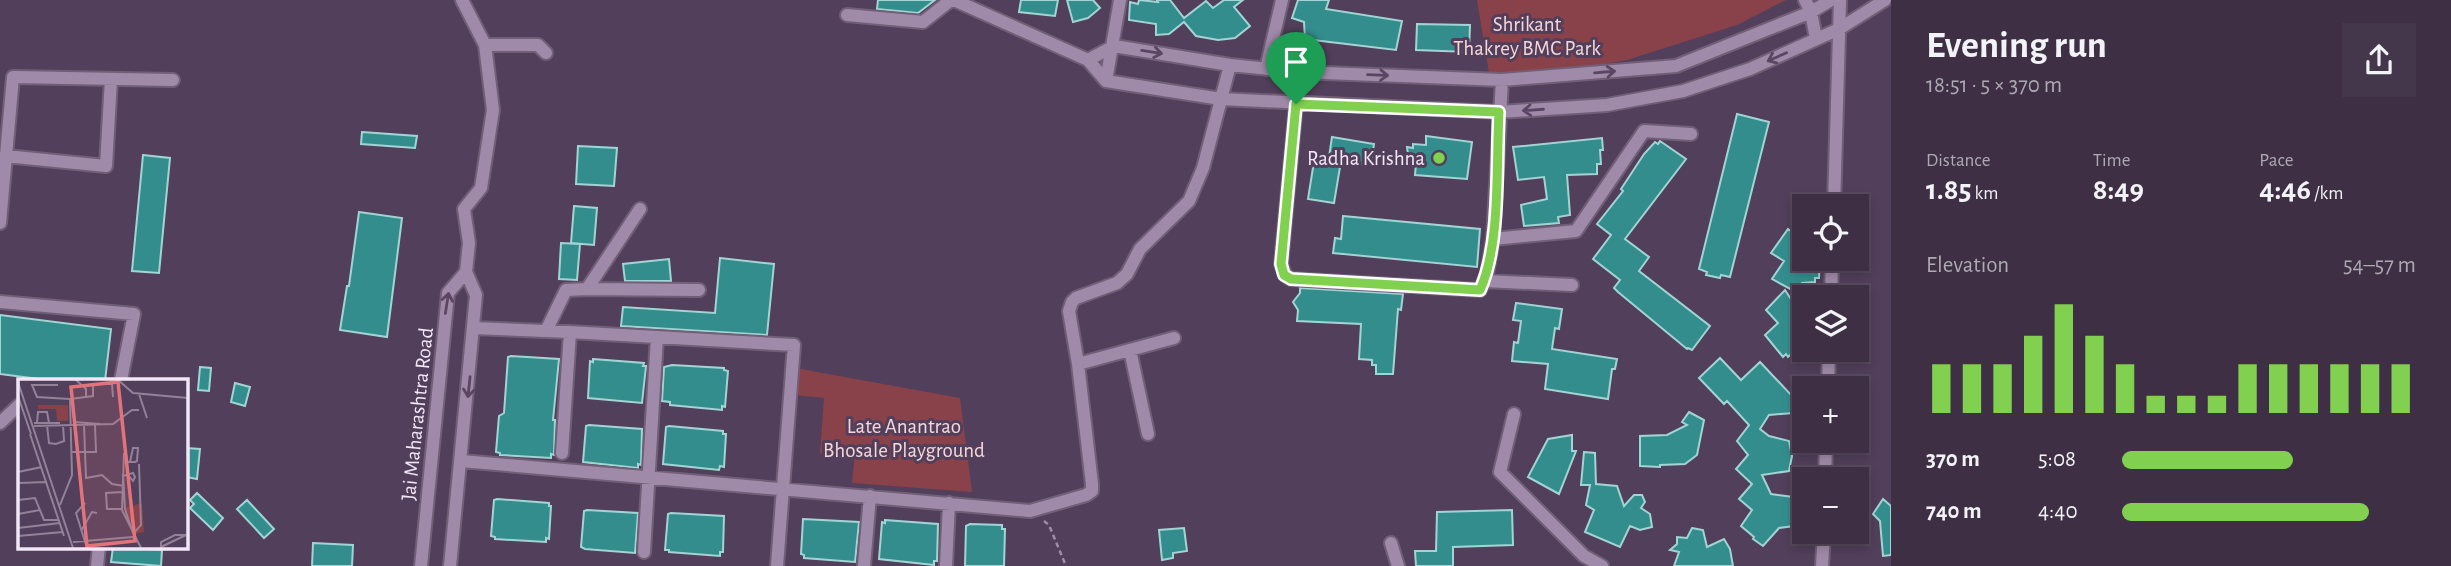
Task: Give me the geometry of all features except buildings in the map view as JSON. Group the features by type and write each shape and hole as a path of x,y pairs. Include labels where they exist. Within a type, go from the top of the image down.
{"street":[{"path":"450,566 476,295 466,272 468,243 464,209 481,188 494,110 485,45 462,0"},
{"path":"847,15 923,22 953,0 1088,60 1106,81 1221,99 1499,112 1607,105 1683,91 1750,68 1839,29 1885,0"},
{"path":"1106,81 1120,0"},
{"path":"1266,69 1282,0"},
{"path":"1088,60 1114,46 1230,65 1299,72 1502,80 1676,66 1808,6 1831,0"},
{"path":"1834,194 1840,0"},
{"path":"1808,6 1816,39"},
{"path":"485,45 538,45 546,53"},
{"path":"461,461 1030,511 1086,495 1092,491 1078,364 1069,311 1072,302 1076,298 1117,284 1127,274 1140,249 1189,201 1203,168 1230,65"},
{"path":"1676,66 1683,91"},
{"path":"1299,72 1281,264 1284,275 1291,279 1480,290 1493,239 1502,80"},
{"path":"0,223 5,156 4,130 13,77 173,80"},
{"path":"5,156 106,166 111,79"},
{"path":"1493,239 1576,231 1644,131 1691,134"},
{"path":"587,289 640,209"},
{"name":"Jai Maharashtra Road","path":"421,566 447,293 466,272"},
{"path":"1484,281 1572,285"},
{"path":"546,331 566,290 699,290"},
{"path":"0,302 134,314 121,379"},
{"path":"474,328 794,345 776,566"},
{"path":"562,453 570,332"},
{"path":"644,552 657,337"},
{"path":"1078,364 1174,338"},
{"path":"1130,350 1148,434"},
{"path":"0,423 18,406"},
{"path":"1514,414 1500,472 1584,556 1602,566"},
{"path":"864,566 870,496"},
{"path":"946,566 949,503"},
{"path":"1391,543 1398,566"},
{"path":"1822,566 1823,544"},
{"path":"97,566 99,548"}],"path":[{"path":"1030,511 1049,525 1066,566"}],"green space":[{"name":"Shrikant Thakrey BMC Park","path":"1477,0 1786,0 1737,25 1627,60 1548,74 1489,73"},
{"name":"Late Anantrao Bhosale Playground","path":"795,368 960,398 972,492 852,483 855,453 820,454 824,398 794,395"}],"place":[{"name":"Radha Krishna","path":"1439,158"}],"route":[{"path":"1296,104 1499,112 1493,239 1487,274 1480,290 1291,279 1284,275 1281,264 1296,104"}]}
